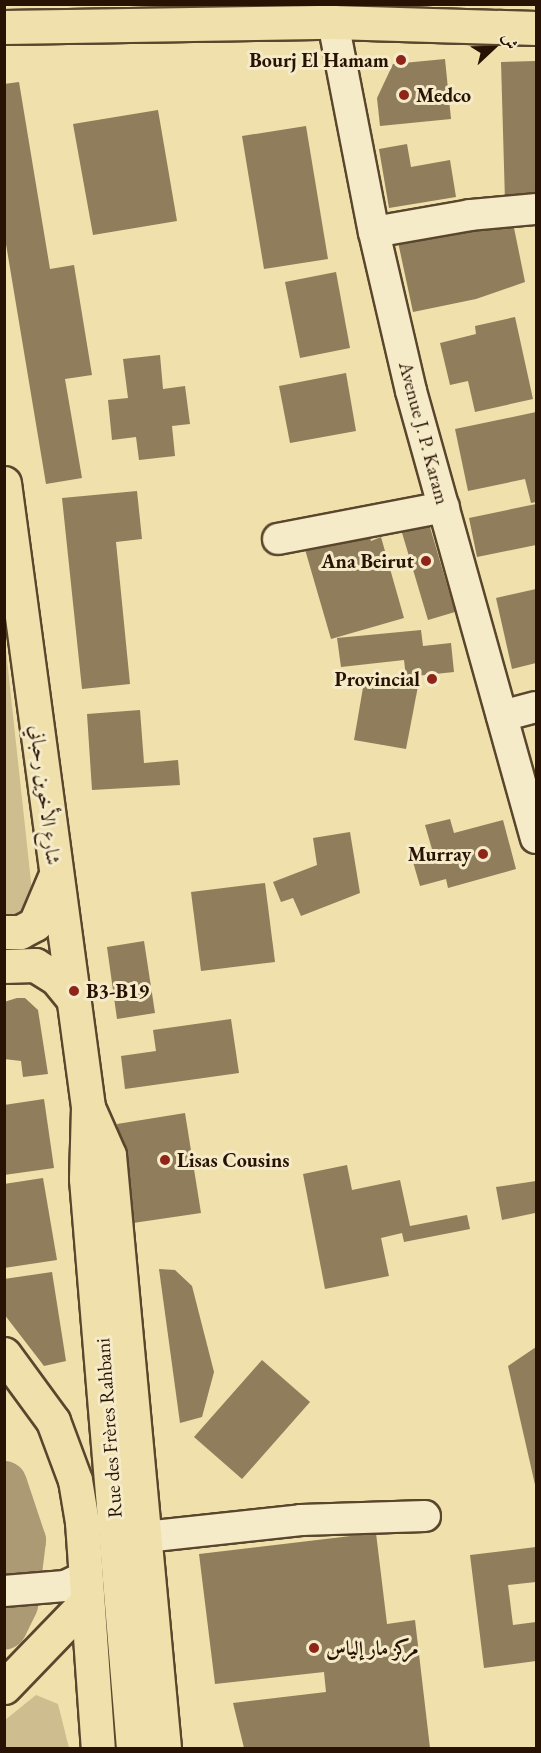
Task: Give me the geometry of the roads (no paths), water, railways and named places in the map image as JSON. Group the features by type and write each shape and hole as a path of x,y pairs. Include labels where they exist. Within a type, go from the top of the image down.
{"highway":[{"path":"23,4 48,25"},
{"path":"4,27 333,22 537,28"},
{"name":"شارع الأخوين رحباني","path":"4,483 88,1107"},
{"path":"4,932 20,932 35,924 46,905 55,873"},
{"path":"4,966 36,965 57,979 73,999"},
{"path":"88,1107 109,1155 164,1749"},
{"name":"Rue des Frères Rahbani","path":"88,1107 85,1155 102,1335 133,1749"},
{"path":"4,1354 43,1404 68,1458 82,1522 98,1749"},
{"path":"4,1687 85,1589"},
{"path":"162,1712 170,1749"}],"street":[{"name":"Avenue J. P. Karam","path":"333,22 374,232 411,391 537,838"},
{"path":"374,232 470,214 537,210"},
{"path":"278,539 444,507"},
{"path":"502,716 537,707"},
{"path":"145,1537 301,1520 425,1516"},
{"path":"4,1591 65,1586 85,1589"}],"waterway":[{"path":"4,1483 23,1540 15,1604 4,1627"}],"place":[{"name":"Bourj El Hamam","path":"401,60"},
{"name":"Medco","path":"404,95"},
{"name":"Ana Beirut","path":"426,561"},
{"name":"Provincial","path":"432,679"},
{"name":"Murray","path":"483,854"},
{"name":"B3-B19","path":"74,991"},
{"name":"Lisas Cousins","path":"165,1160"},
{"name":"مركز مار إلياس","path":"314,1648"}]}
